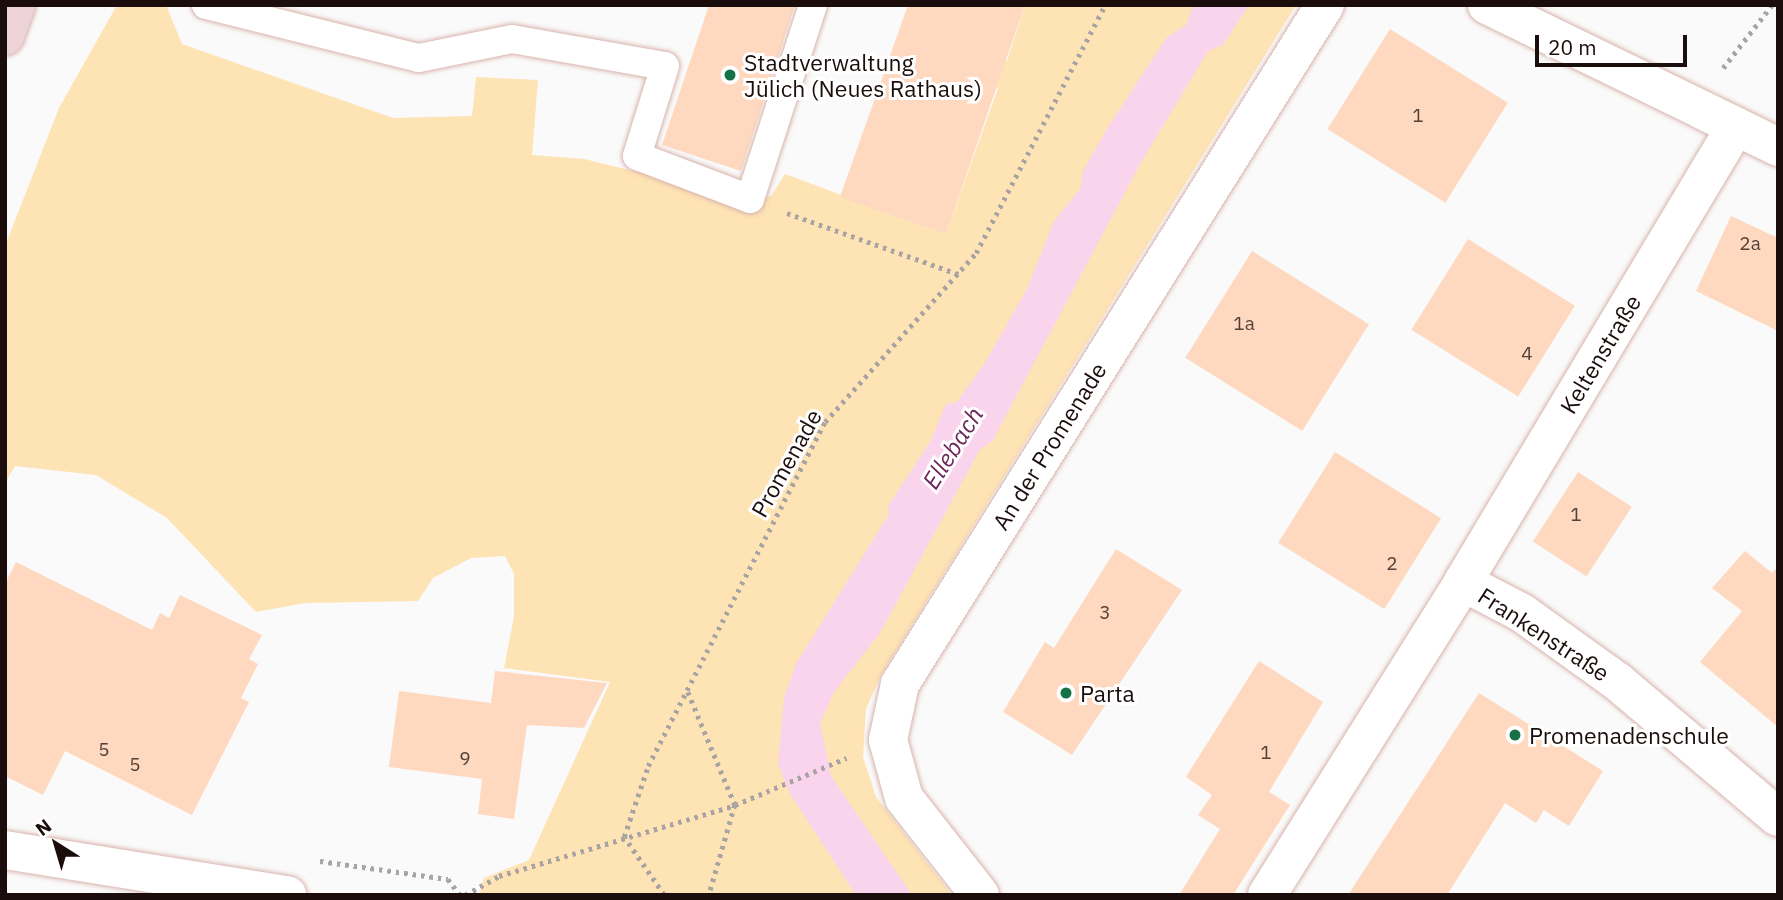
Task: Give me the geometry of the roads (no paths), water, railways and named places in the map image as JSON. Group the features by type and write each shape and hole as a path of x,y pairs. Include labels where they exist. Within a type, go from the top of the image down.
{"main road":[{"path":"5,36 16,5"}],"street":[{"name":"An der Promenade","path":"979,895 904,798 888,740 900,684 1325,5"},
{"path":"1487,5 1778,147"},
{"name":"Keltenstraße","path":"1463,582 1736,126"},
{"name":"Frankenstraße","path":"1267,895 1463,582 1522,613 1618,682 1778,817"},
{"path":"5,849 287,895"}],"lane":[{"path":"206,5 419,58 512,39 665,66 637,156 750,200 813,5"}],"water":[{"name":"Ellebach","path":"1193,5 1249,5 1223,45 1208,51 1139,166 993,440 979,451 880,633 834,692 820,723 831,776 912,895 856,895 790,794 778,764 784,698 796,664 889,514 888,506 930,442 946,404 957,402 986,361 1027,289 1054,221 1080,189 1083,171 1107,129 1166,38 1187,24"}],"place":[{"name":"Stadtverwaltung Jülich (Neues Rathaus)","path":"730,75"},
{"name":"Parta","path":"1066,693"},
{"name":"Promenadenschule","path":"1515,735"}]}
